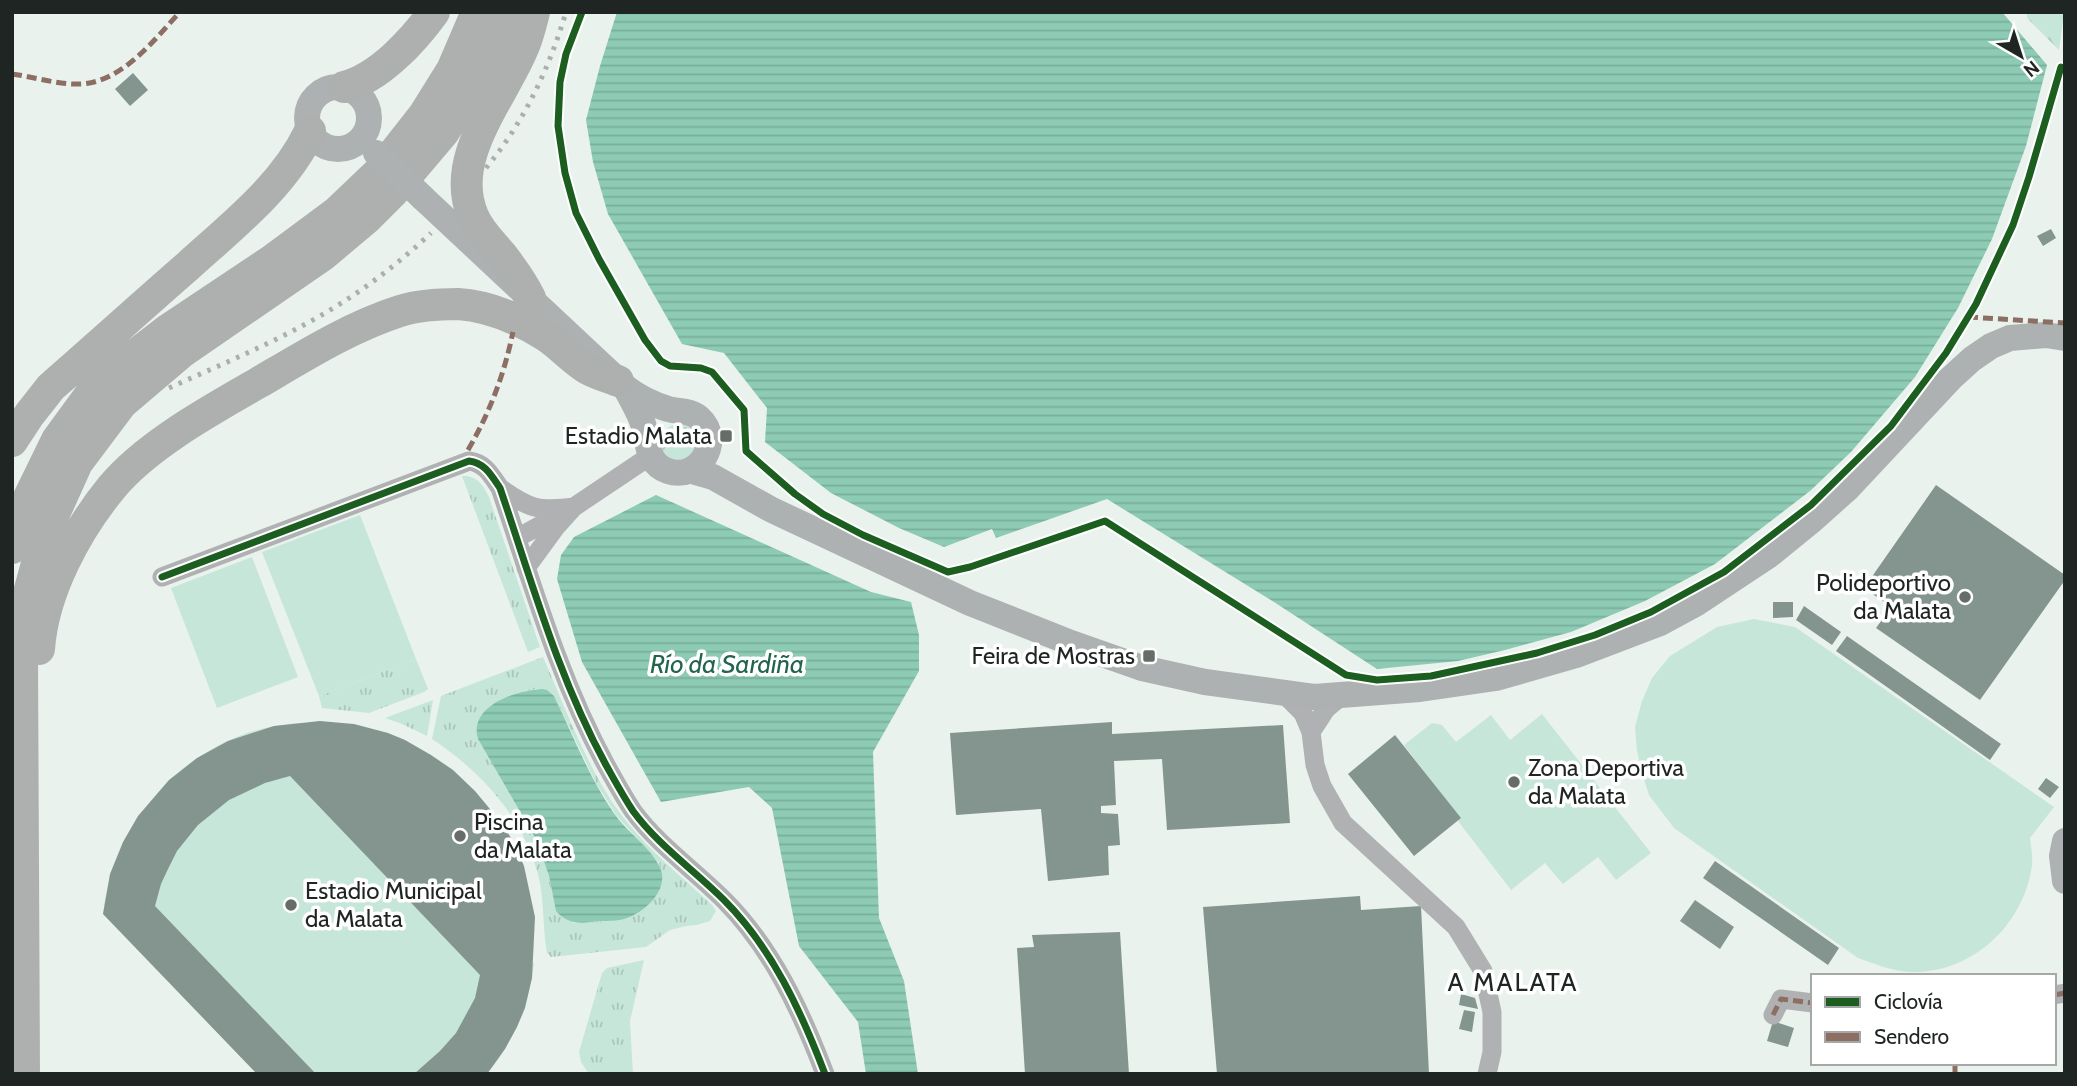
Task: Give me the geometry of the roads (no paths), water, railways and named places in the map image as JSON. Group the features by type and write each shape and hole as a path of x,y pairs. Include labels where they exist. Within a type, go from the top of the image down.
{"highway":[{"path":"344,87 373,75 435,12"},
{"path":"12,548 18,520 57,440 98,384 169,329 271,261 326,220 380,171 424,115 452,70 477,12"},
{"path":"24,1074 22,657 26,604 45,534 77,463 122,403 132,394 182,352 323,255 393,192 443,133 460,107 493,48 506,12"},
{"path":"530,298 520,279 480,231 469,205 465,182 468,160 524,47 534,12"},
{"path":"12,441 51,387 239,219 285,171 302,148 310,131"},
{"path":"24,786 31,758 41,629 58,575 80,530 113,485 155,447 215,408 342,336 402,310 433,304 488,308 518,320 548,337 588,369 622,384"}],"main road":[{"path":"368,146 333,149 315,139 307,122 307,112 317,95 325,90 344,87 360,96 369,113 366,132 368,146 622,384 644,401 682,410 699,418 705,425 720,469 732,486"},
{"path":"622,384 641,418 656,464 664,470 675,473 692,471 713,477 772,510 970,603 1142,668 1205,682 1314,696 1420,689 1496,678 1576,656 1660,623 1733,580 1810,522 1856,481 1950,379 1972,359 1991,346 2010,338 2046,335 2065,338"},
{"path":"648,446 655,419 673,410"},
{"path":"692,471 708,452 710,442"},
{"path":"2065,841 2062,856 2065,881"}],"street":[{"path":"526,568 574,507 648,446"},
{"path":"162,577 469,461 478,462 500,488 520,503 534,508 556,510 574,507"},
{"path":"500,488 553,648 574,701 618,788 645,826 723,900 753,934 796,1004 825,1074"},
{"path":"517,538 574,507"},
{"path":"1283,692 1303,713 1311,732 1315,765 1322,786 1343,822 1456,926 1483,971 1492,1012 1492,1052 1487,1074"},
{"path":"1311,732 1326,709 1343,695"},
{"path":"1773,1015 1781,999 1811,1003"}],"water":[{"path":"617,12 2002,12 2047,65 2026,146 1992,239 1958,308 1915,377 1851,452 1810,491 1715,564 1645,601 1571,632 1458,661 1377,669 1107,499 996,538 992,529 944,547 899,528 831,493 765,442 767,408 724,353 682,344 608,214 593,162 586,120"},
{"name":"Río da Sardiña","path":"656,495 871,592 911,602 919,635 919,671 873,752 879,918 904,981 918,1074 866,1074 858,1022 799,946 772,808 749,787 661,802 582,662 557,579 561,555 574,537"},
{"path":"542,689 554,696 591,775 609,806 660,867 662,881 657,895 640,911 627,918 582,923 566,919 556,911 549,876 537,841 478,739 480,717 487,709 508,697"}],"railway":[{"path":"486,168 512,132 534,94 552,54 566,12"},
{"path":"169,388 320,316 378,278 431,233"}],"place":[{"name":"Estadio Malata","path":"726,436"},
{"name":"Polideportivo da Malata","path":"1965,597"},
{"name":"Feira de Mostras","path":"1149,656"},
{"name":"Zona Deportiva da Malata","path":"1514,782"},
{"name":"Piscina da Malata","path":"460,836"},
{"name":"Estadio Municipal da Malata","path":"291,905"}],"district":[{"name":"A MALATA","path":"1513,982"}]}
